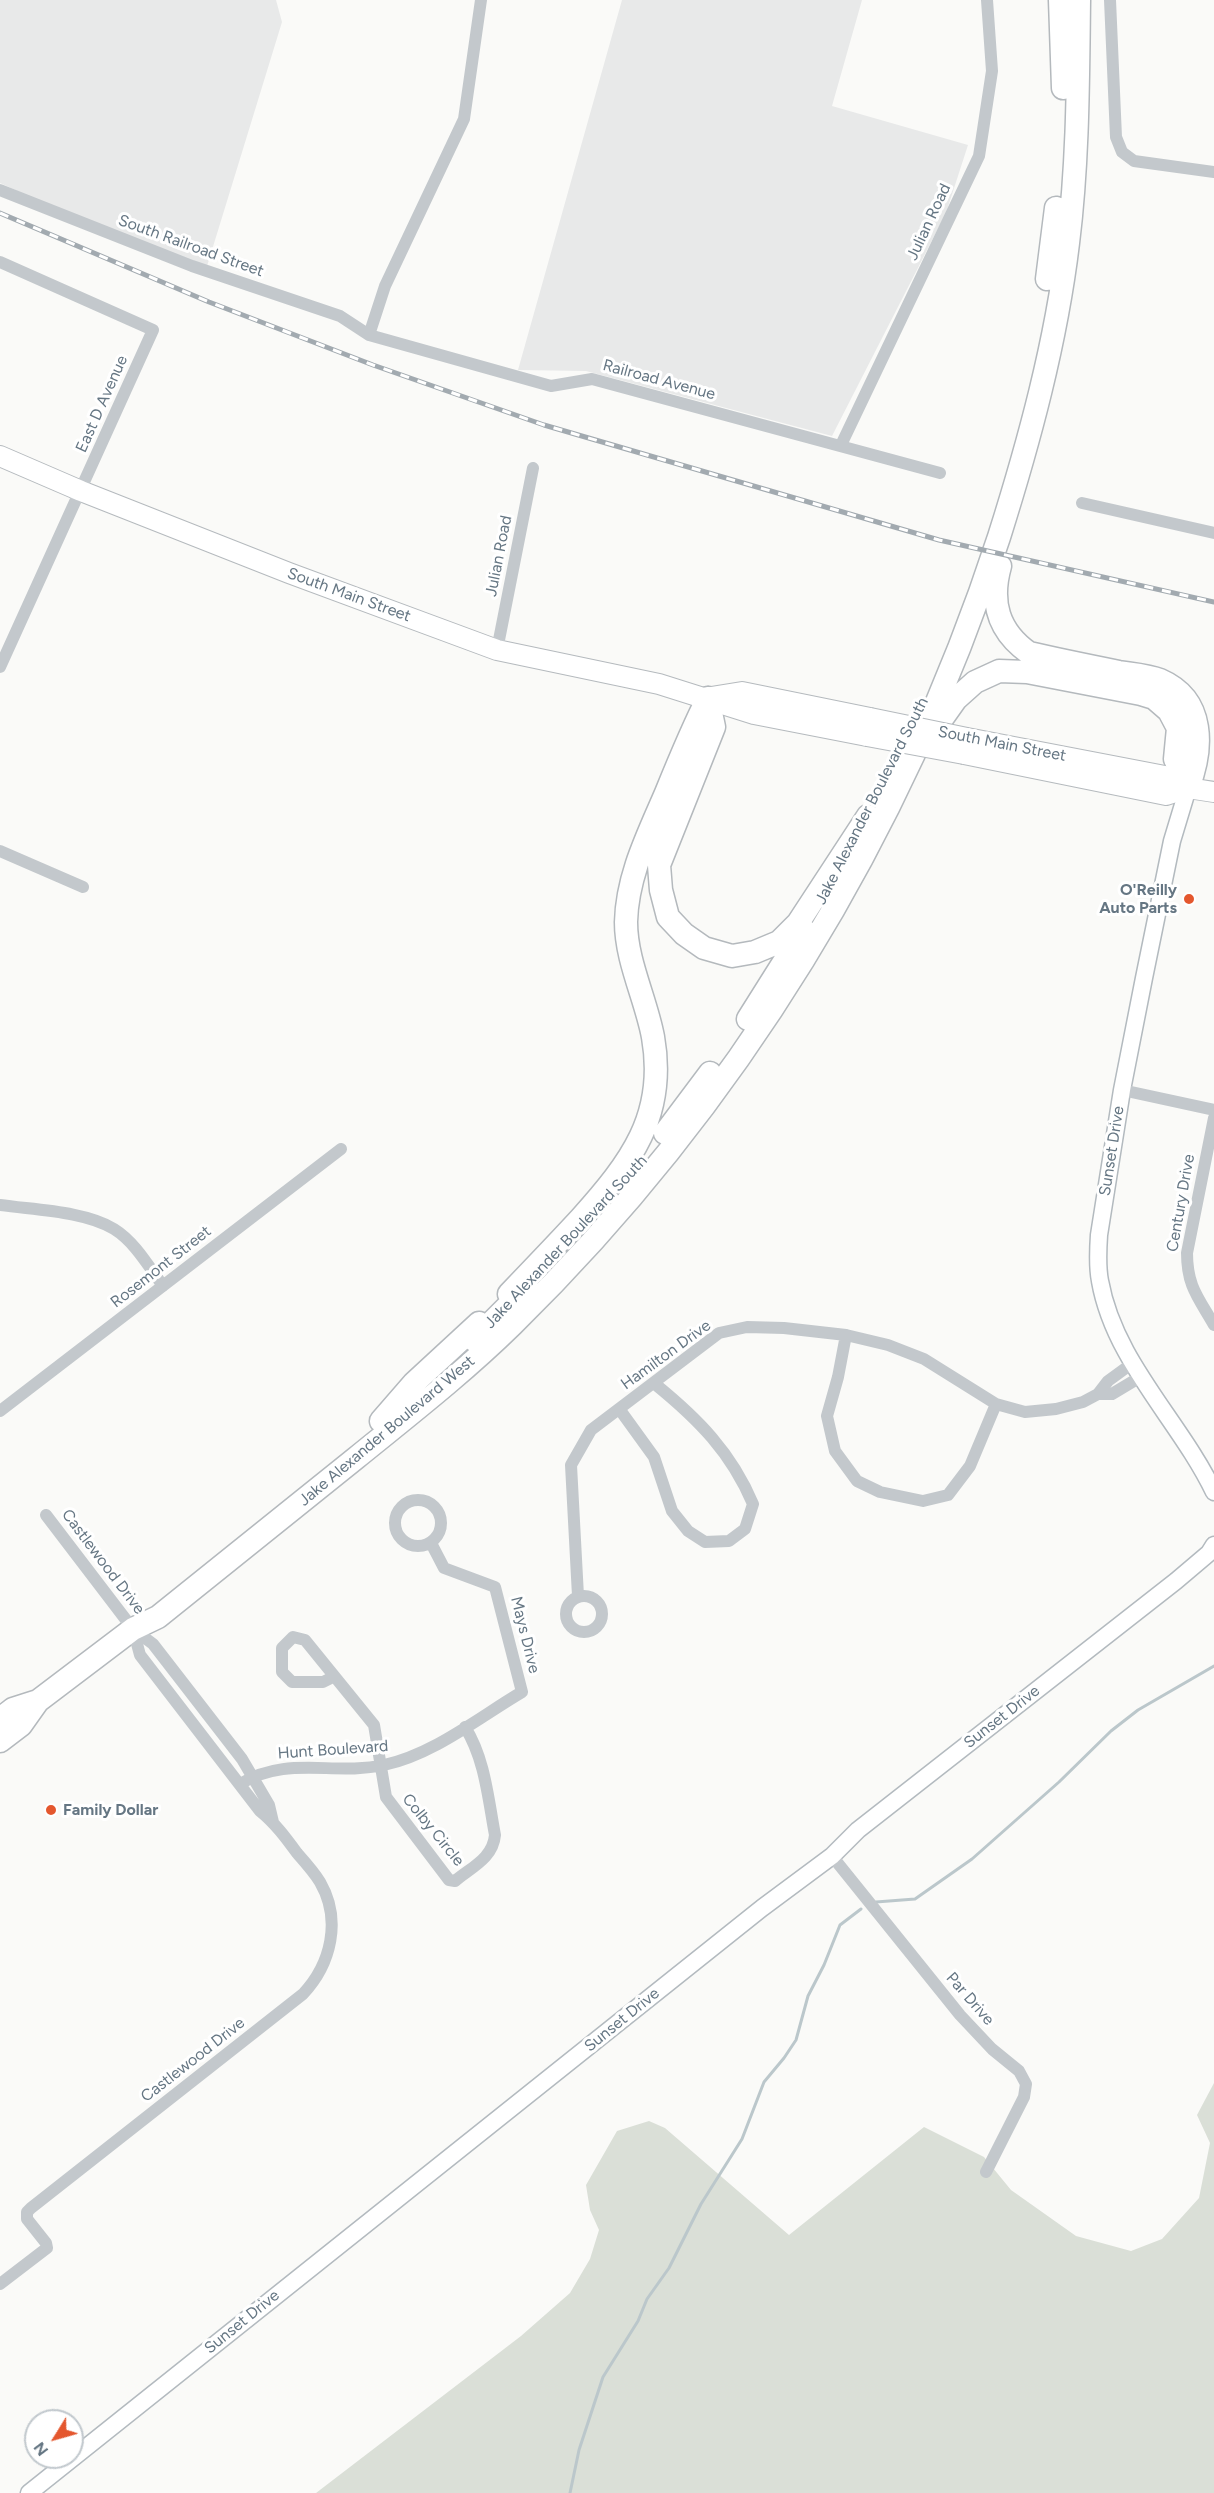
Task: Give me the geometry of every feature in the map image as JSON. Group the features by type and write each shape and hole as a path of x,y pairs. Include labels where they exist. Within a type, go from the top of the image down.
{"highway":[{"name":"Jake Alexander Boulevard South","path":"874,820 921,710 958,614 994,509 1021,407 1044,301 1054,223 1061,147 1063,82 1060,0"},
{"name":"Jake Alexander Boulevard South","path":"381,1421 479,1335 541,1274 655,1146 752,1012 874,820 918,746 960,650 1018,478 1052,337 1068,244 1076,137 1079,0"},
{"path":"1038,399 1024,480 996,580 996,599 1000,621 1014,642 1029,653 1159,680 1180,694 1195,718 1198,732 1196,766 1188,788"},
{"path":"708,698 714,727 659,865 661,890 668,917 684,934 704,948 732,956 755,952 779,942 798,923 874,820 907,788 941,718 956,699 975,682 999,671 1027,672 1154,698 1169,711 1178,728 1175,759 1188,788"},
{"path":"381,1421 414,1383 492,1311 547,1255 607,1188 633,1153 647,1125 657,1072 653,1036 635,972 626,924 629,893 636,862 708,698"},
{"name":"Jake Alexander Boulevard West","path":"0,1742 21,1725 38,1701 133,1629 158,1617 437,1393 510,1327 567,1269 634,1194 700,1114 792,981 874,820"},
{"name":"Jake Alexander Boulevard West","path":"133,1629 147,1606 381,1421"},
{"name":"Jake Alexander Boulevard West","path":"0,1719 13,1709 38,1701"}],"main road":[{"name":"South Main Street","path":"0,456 81,491 280,569 496,650 659,684 708,698 742,692 868,727 965,746 1170,777 1188,788 1214,792"}],"street":[{"path":"369,335 385,286 464,119 481,0"},
{"name":"Julian Road","path":"841,445 979,156 992,71 987,0"},
{"path":"1110,0 1116,137 1122,152 1134,161 1214,172"},
{"name":"South Railroad Street","path":"0,190 192,266 340,316 369,335"},
{"name":"East D Avenue","path":"0,261 153,330 1,662"},
{"name":"Railroad Avenue","path":"369,335 551,386 592,379 940,473"},
{"name":"Julian Road","path":"496,650 533,468"},
{"path":"1082,503 1214,533"},
{"name":"Sunset Drive","path":"1188,788 1172,841 1122,1090 1099,1235 1098,1258 1100,1280 1111,1318 1138,1369 1214,1492"},
{"path":"0,852 83,887"},
{"path":"1122,1090 1214,1110"},
{"name":"Century Drive","path":"1214,1118 1187,1253 1187,1270 1191,1286 1214,1325"},
{"name":"Rosemont Street","path":"0,1411 341,1149"},
{"path":"0,1205 98,1221 116,1230 130,1242 163,1286"},
{"name":"Hamilton Drive","path":"578,1596 571,1465 591,1430 719,1334 747,1327 795,1329 846,1335 888,1345 924,1359 996,1404 1025,1412 1070,1406 1098,1394 1108,1381 1138,1369"},
{"path":"846,1335 838,1377 826,1416 836,1451 857,1481 880,1492 923,1502 948,1495 970,1467 996,1404"},
{"path":"620,1410 654,1457 672,1511 688,1531 705,1542 729,1541 745,1528 753,1504 742,1479 714,1437 655,1384"},
{"name":"Castlewood Drive","path":"46,1515 133,1629 153,1644 243,1759 251,1777 269,1804 273,1822"},
{"name":"Mays Drive","path":"431,1543 444,1568 495,1587 522,1692"},
{"name":"Sunset Drive","path":"29,2493 762,1908 832,1856 858,1830 1176,1581 1209,1553 1214,1545"},
{"name":"Castlewood Drive","path":"0,2284 46,2248 46,2243 27,2219 27,2212 297,1999 311,1986 320,1973 330,1945 332,1931 328,1899 320,1882 273,1822 260,1811 140,1654 133,1629"},
{"path":"333,1677 323,1682 292,1682 282,1672 282,1648 293,1637 305,1640 374,1725 381,1766"},
{"name":"Hunt Boulevard","path":"240,1784 251,1777 287,1767 381,1766 404,1760 422,1752 522,1692"},
{"name":"Colby Circle","path":"381,1766 386,1797 449,1880 455,1881 489,1855 494,1845 495,1834 482,1764 474,1742 465,1727"},
{"name":"Par Drive","path":"832,1856 960,2015 992,2049 1019,2071 1026,2084 1024,2097 986,2172"}],"shaded area":[{"path":"0,0 276,0 282,22 204,276 0,183"},
{"path":"622,0 862,0 832,106 968,145 946,213 832,436 586,371 518,370"},
{"path":"1214,2083 1214,2493 316,2493 521,2336 570,2293 590,2259 599,2230 590,2210 586,2185 617,2131 649,2121 665,2128 789,2235 924,2127 984,2157 1011,2190 1076,2236 1131,2251 1162,2239 1199,2198 1210,2143 1197,2115"}],"waterway":[{"path":"876,1902 915,1899 972,1859 1059,1782 1111,1731 1138,1710 1214,1666"},
{"path":"570,2493 579,2450 603,2377 638,2321 647,2299 669,2268 701,2204 742,2139 764,2082 796,2040 808,1996 824,1965 840,1925 861,1909"}],"railway":[{"path":"0,213 209,302 373,365 544,425 939,540 1214,602"}],"place":[{"name":"O'Reilly Auto Parts","path":"1189,899"},
{"name":"Family Dollar","path":"51,1810"}]}
